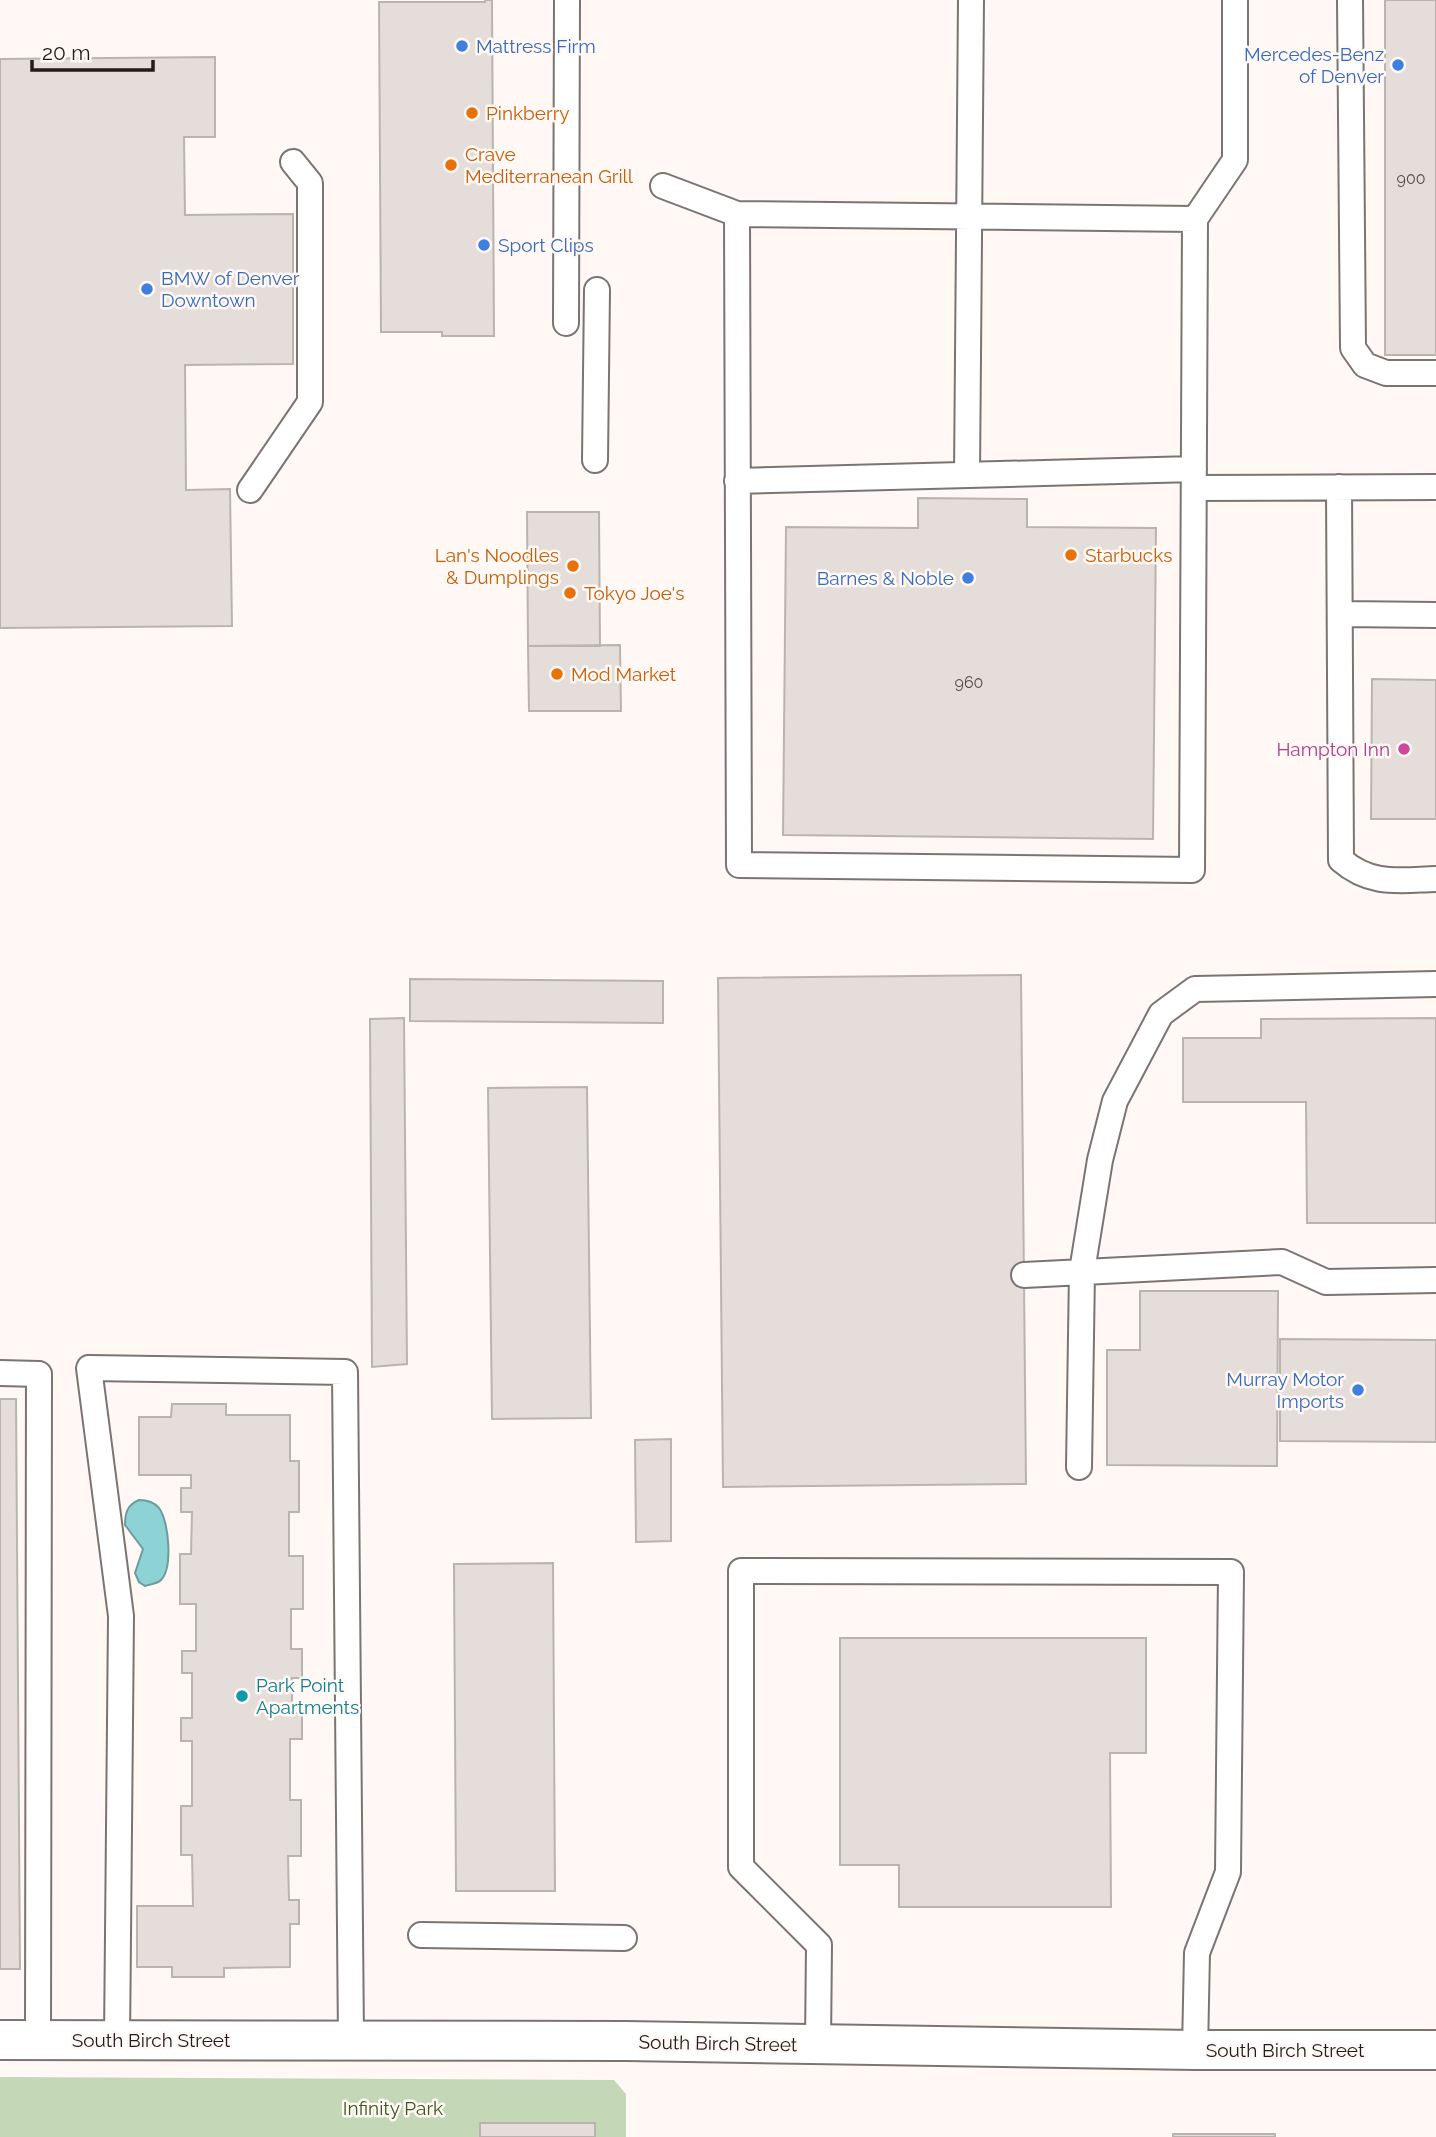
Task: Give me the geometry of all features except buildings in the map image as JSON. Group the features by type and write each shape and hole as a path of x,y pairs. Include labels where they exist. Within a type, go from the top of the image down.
{"street":[{"name":"South Birch Street","path":"0,2040 351,2040 1195,2050 1436,2050"}],"lane":[{"path":"566,323 567,0"},
{"path":"967,475 971,0"},
{"path":"737,214 739,865 1192,870 1195,219 1235,160 1235,0"},
{"path":"1350,0 1353,348 1365,365 1386,373 1436,373"},
{"path":"250,490 310,402 310,183 293,162"},
{"path":"663,186 737,214 1195,219"},
{"path":"595,460 597,290"},
{"path":"737,481 967,475 1194,479 1339,487 1436,487"},
{"path":"1339,487 1341,860 1355,872 1377,880 1436,879"},
{"path":"1341,614 1436,615"},
{"path":"1079,1467 1082,1271 1100,1160 1115,1101 1161,1014 1195,989 1436,984"},
{"path":"1024,1275 1282,1262 1326,1282 1436,1280"},
{"path":"117,2041 121,1616 89,1368 345,1372 351,2040"},
{"path":"0,1373 39,1374 38,2040"},
{"path":"818,2044 819,1945 741,1867 741,1570 1231,1572 1228,1872 1197,1953 1195,2050"},
{"path":"421,1935 624,1938"}],"green space":[{"name":"Infinity Park","path":"0,2077 614,2080 626,2094 626,2137 0,2137"}],"water":[{"path":"139,1500 155,1504 159,1508 165,1523 168,1544 165,1574 156,1583 145,1586 139,1582 135,1573 143,1549 125,1525 128,1510"}],"place":[{"name":"Mattress Firm","path":"462,46"},
{"name":"Mercedes-Benz of Denver","path":"1398,65"},
{"name":"Pinkberry","path":"472,113"},
{"name":"Crave Mediterranean Grill","path":"451,165"},
{"name":"Sport Clips","path":"484,245"},
{"name":"BMW of Denver Downtown","path":"147,289"},
{"name":"Starbucks","path":"1071,555"},
{"name":"Lan's Noodles & Dumplings","path":"573,566"},
{"name":"Barnes & Noble","path":"968,578"},
{"name":"Tokyo Joe's","path":"570,593"},
{"name":"Mod Market","path":"557,674"},
{"name":"Hampton Inn","path":"1404,749"},
{"name":"Murray Motor Imports","path":"1358,1390"},
{"name":"Park Point Apartments","path":"242,1696"}]}
